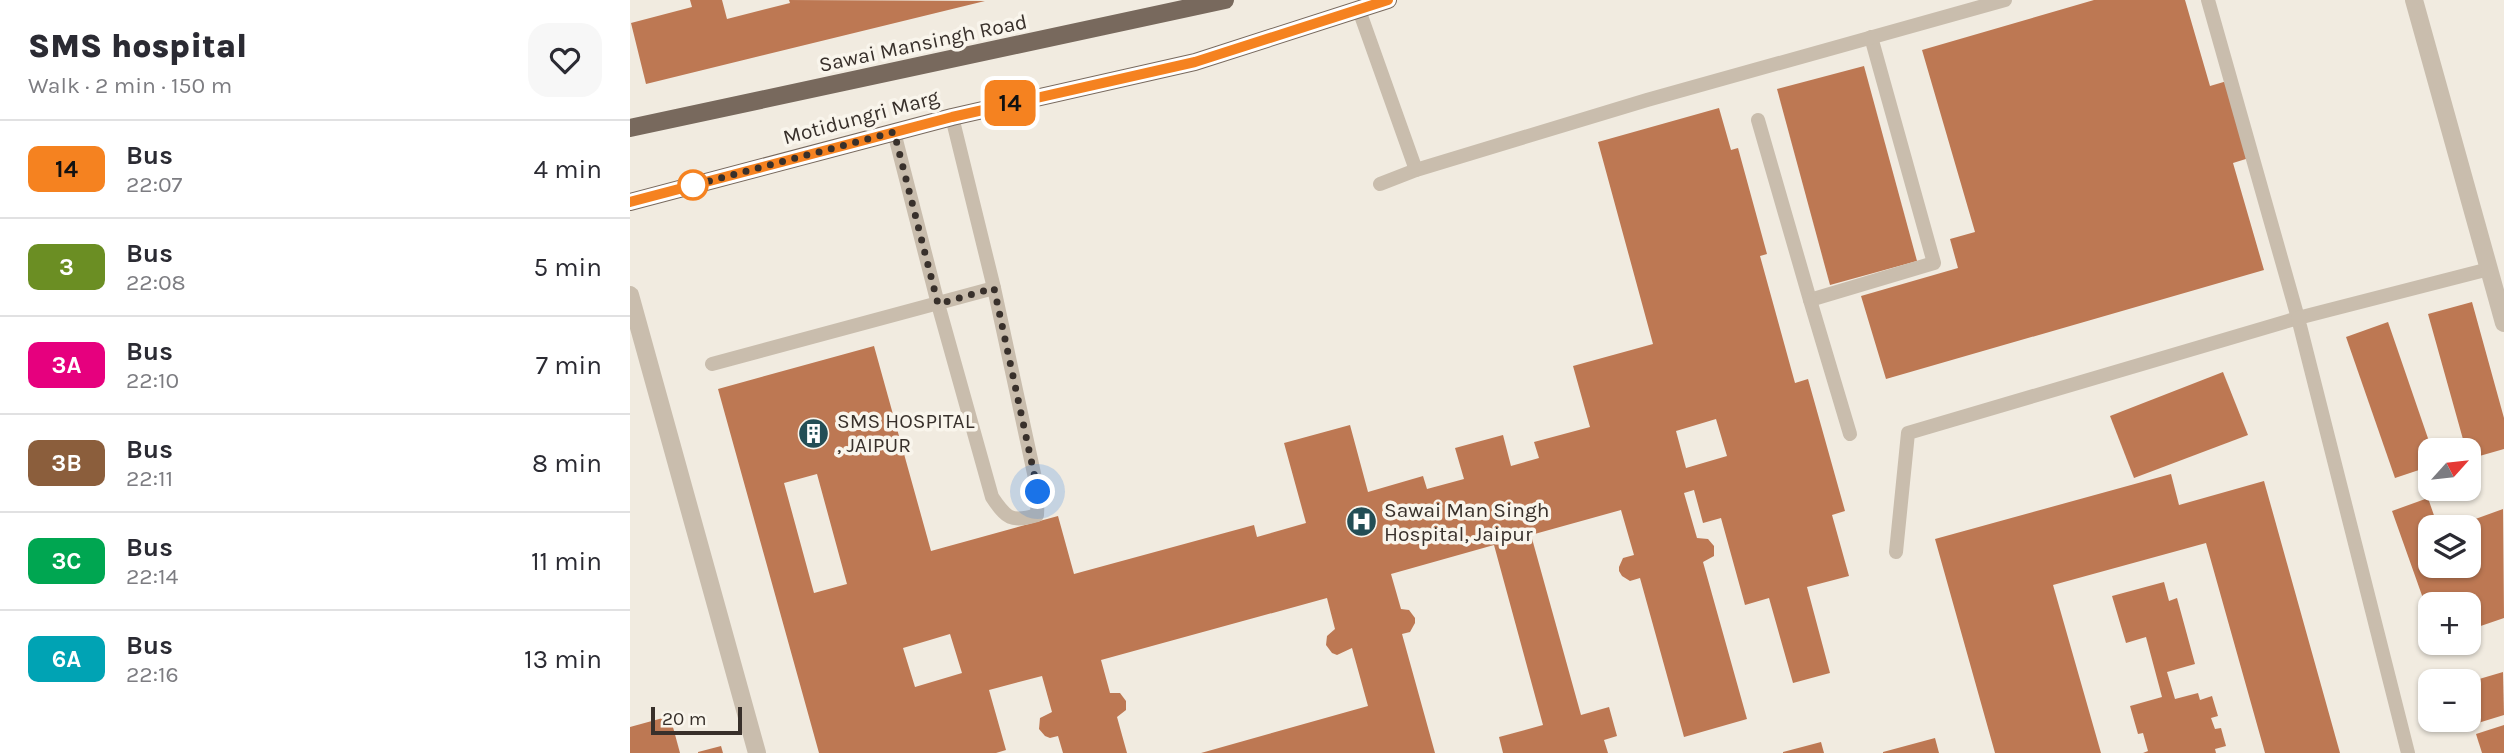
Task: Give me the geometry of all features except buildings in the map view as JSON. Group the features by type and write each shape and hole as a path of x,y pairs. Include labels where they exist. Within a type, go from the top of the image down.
{"main road":[{"name":"Sawai Mansingh Road","path":"630,128 1225,0"},
{"name":"Motidungri Marg","path":"630,202 952,117 1195,62 1388,0"}],"street":[{"path":"2414,0 2504,323"},
{"path":"630,295 757,753"}],"lane":[{"path":"1380,184 1416,170 1660,96 2005,0"},
{"path":"2208,0 2298,318 2408,753"},
{"path":"1359,10 1416,170"},
{"path":"1810,300 1934,263 1871,37"},
{"path":"894,132 938,304 992,497 1004,515 1020,520 1037,515 1038,492 994,288 952,117"},
{"path":"1758,120 1850,434"},
{"path":"1896,552 1908,433 2298,318 2489,269"},
{"path":"712,364 994,288"}],"bus line":[{"name":"14","path":"630,202 952,117 1195,62 1388,0"}],"place":[{"name":"SMS HOSPITAL , JAIPUR","path":"814,433"},
{"name":"Sawai Man Singh Hospital, Jaipur","path":"1361,522"}],"route":[{"path":"693,185 683,188 894,132 938,304 994,288 1038,492"}]}
